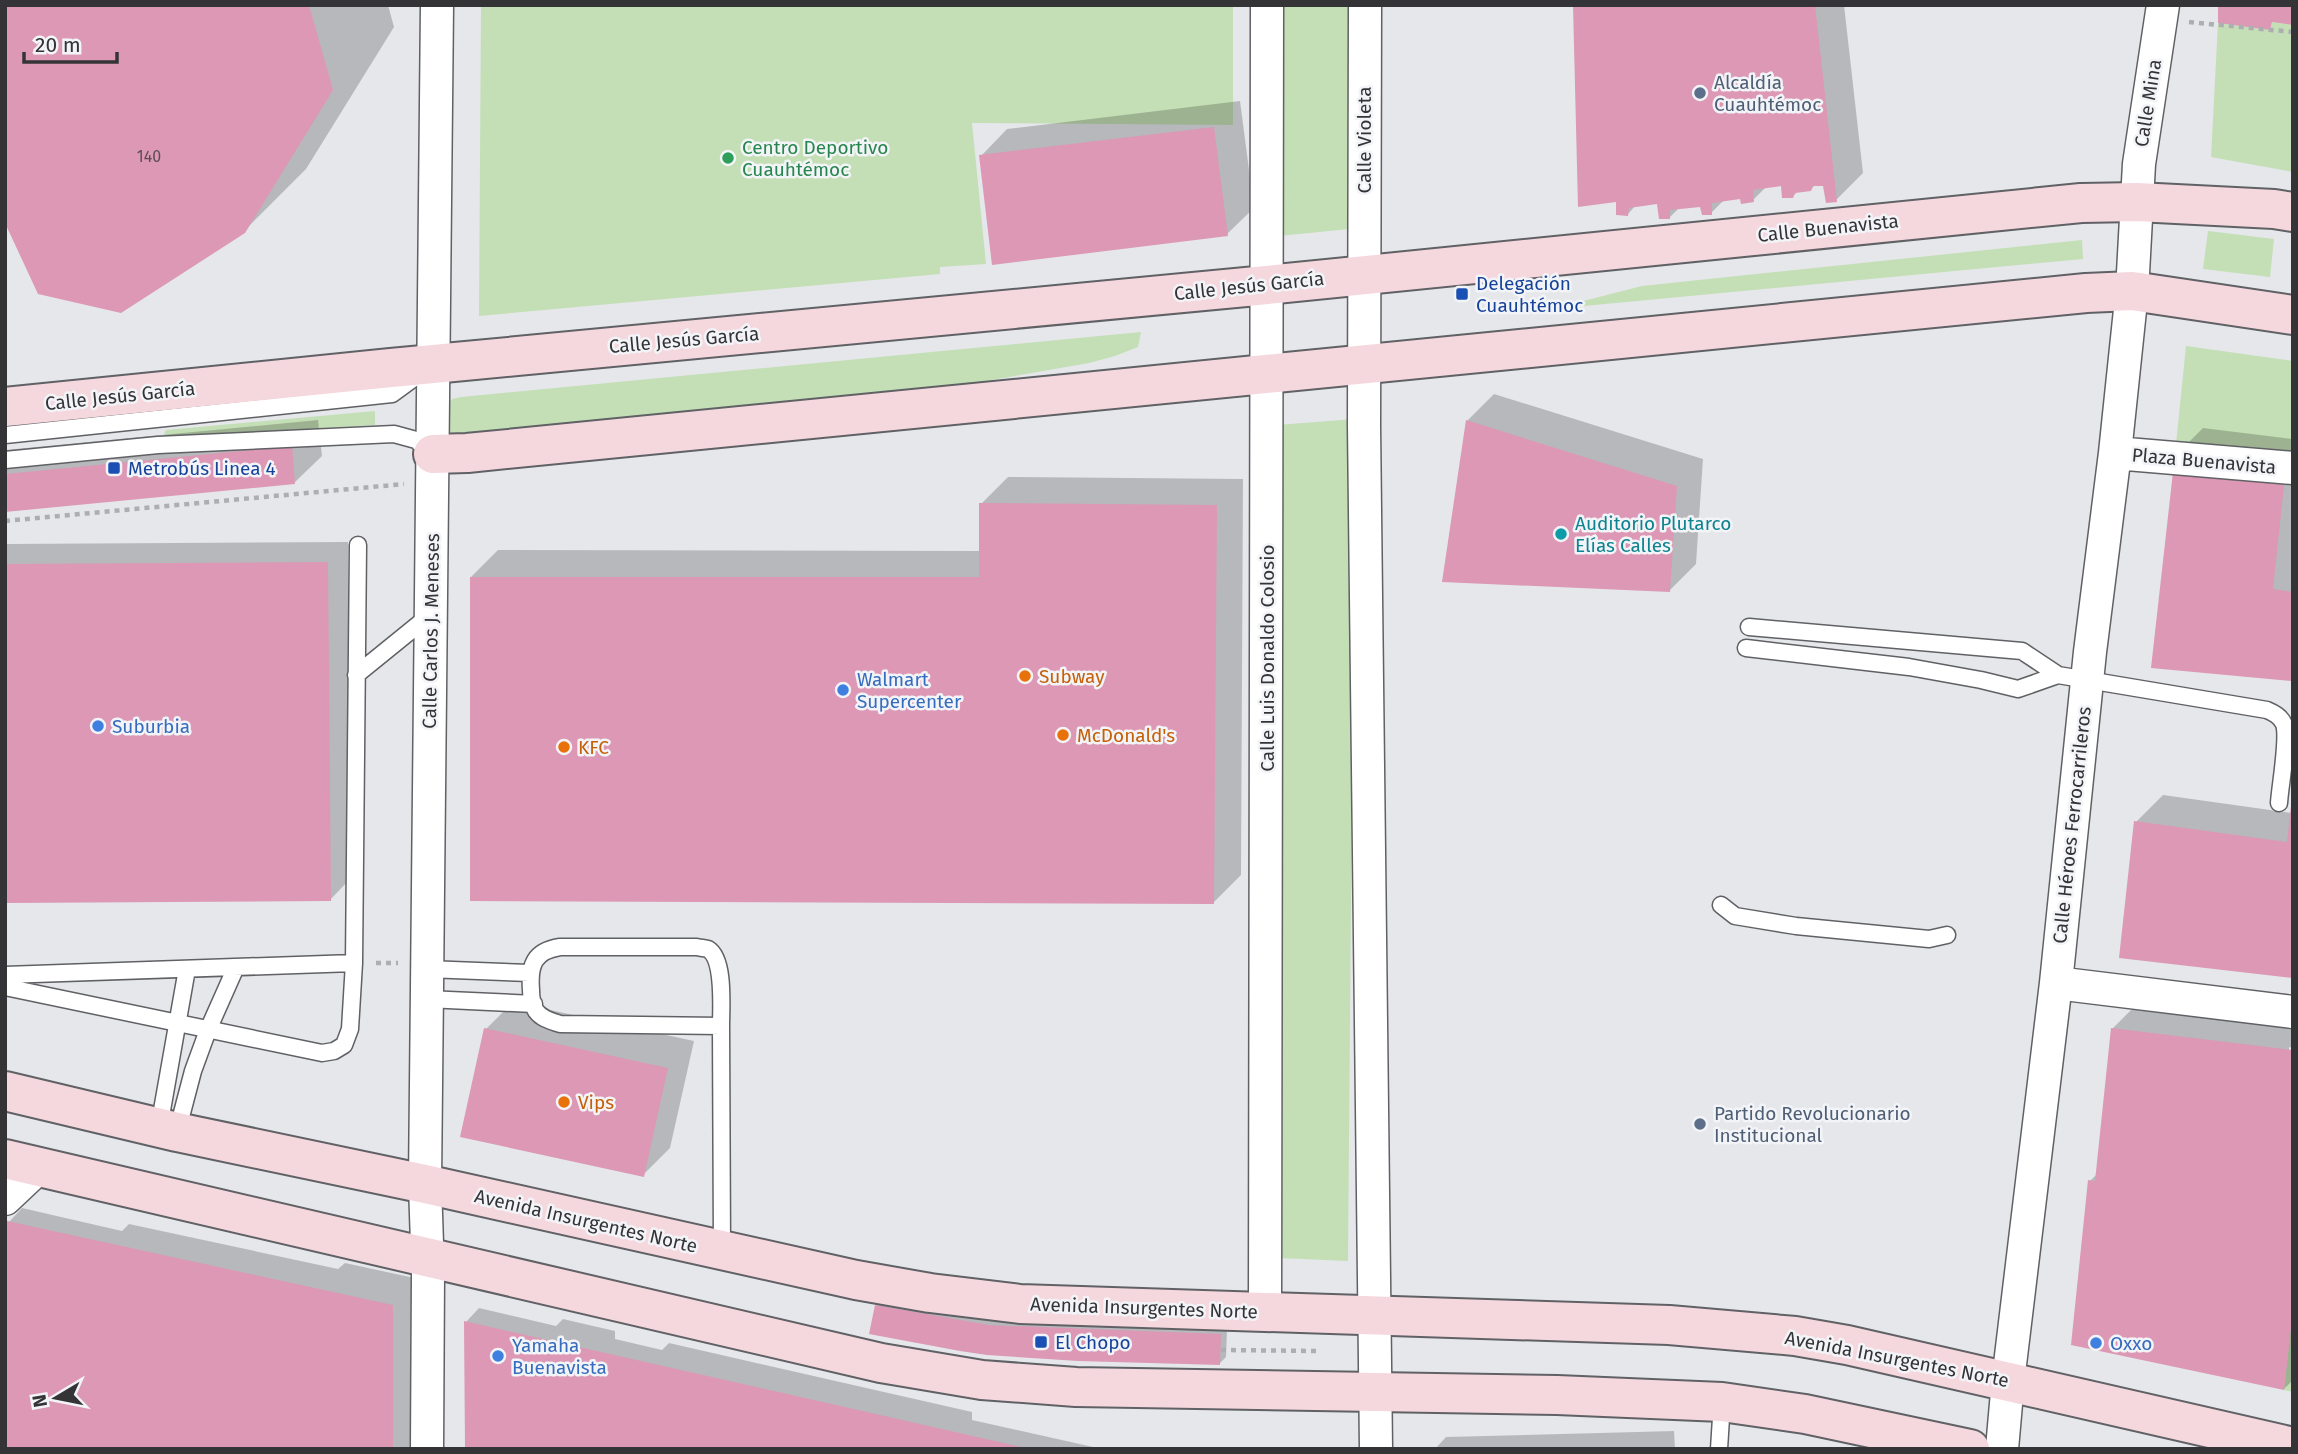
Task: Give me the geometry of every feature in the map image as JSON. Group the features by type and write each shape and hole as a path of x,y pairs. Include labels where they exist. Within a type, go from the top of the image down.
{"main road":[{"name":"Calle Buenavista","path":"1363,274 2081,203 2137,202 2293,212"},
{"name":"Calle Jesús García","path":"5,407 1363,274"},
{"path":"433,468 467,453 2058,296 2132,291 2293,316"},
{"name":"Avenida Insurgentes Norte","path":"5,1091 723,1252 856,1280 984,1301 1732,1329 1847,1345 2293,1447"},
{"path":"22,1163 881,1363 982,1380 1076,1388 1557,1395 1722,1402 1805,1413 1970,1449"}],"street":[{"name":"Calle Carlos J. Meneses","path":"426,1449 428,1258 425,1184 437,5"},
{"name":"Calle Luis Donaldo Colosio","path":"1265,1312 1267,5"},
{"name":"Calle Violeta","path":"1363,274 1365,5"},
{"name":"Calle Mina","path":"2137,202 2138,164 2162,12"},
{"name":"Calle Héroes Ferrocarrileros","path":"2002,1449 2056,983 2072,678 2115,453 2132,291 2137,202"},
{"path":"1363,274 1376,1449"},
{"name":"Plaza Buenavista","path":"2115,453 2293,468"},
{"path":"2056,983 2293,1012"},
{"path":"5,1199 22,1163"}],"lane":[{"path":"5,435 392,394 432,364"},
{"path":"5,460 158,445 394,434 416,440 433,468"},
{"path":"5,987 322,1053 345,1045 350,1029 354,963 358,545"},
{"path":"356,675 432,614"},
{"path":"1749,627 2022,651 2072,678 2267,710 2277,715 2284,724 2286,735 2279,803"},
{"path":"1746,648 1909,667 2018,689 2072,678"},
{"path":"1721,905 1735,916 1796,926 1929,939 1947,935"},
{"path":"721,1026 560,1024 546,1020 536,1011 530,973 535,959 546,949 560,947 697,947 708,950 716,958 719,970 721,1026 723,1252"},
{"path":"5,975 354,963"},
{"path":"168,1129 236,967"},
{"path":"168,1129 177,1024 187,969"},
{"path":"427,977 530,973"},
{"path":"427,977 534,1004"},
{"path":"1719,1449 1722,1402"}],"path":[{"path":"2162,12 2293,32"},
{"path":"5,521 433,468"},
{"path":"354,963 427,977"},
{"path":"1221,1350 1327,1352"}],"green space":[{"name":"Centro Deportivo Cuauhtémoc","path":"481,5 1233,5 1233,125 972,123 986,264 940,267 940,274 479,316"},
{"path":"1282,5 1350,5 1349,229 1279,236"},
{"path":"2272,22 2293,25 2293,172 2211,157 2218,23 2270,30"},
{"path":"2208,231 2274,239 2270,277 2203,269"},
{"path":"2082,240 2083,259 1552,309 1642,286"},
{"path":"1141,332 1138,347 1115,356 969,384 456,435 449,433 449,403 452,399 461,397"},
{"path":"2186,346 2293,361 2293,472 2175,454"},
{"path":"375,411 375,425 167,437 164,434 166,430"},
{"path":"1355,419 1348,1261 1279,1258 1277,425"},
{"path":"2293,1309 2293,1392 2284,1390"}],"building":[{"path":"5,5 309,5 333,90 245,233 121,313 38,294 5,223"},
{"name":"Alcaldía Cuauhtémoc","path":"1573,5 1815,5 1837,202 1826,203 1823,186 1813,186 1811,191 1795,193 1793,198 1782,198 1781,186 1753,190 1754,202 1741,204 1740,199 1712,203 1712,215 1702,215 1700,207 1670,210 1670,219 1659,219 1657,204 1629,208 1628,216 1616,215 1616,202 1578,207"},
{"path":"2218,5 2293,5 2293,25 2272,22 2270,30 2218,23"},
{"path":"1214,127 1228,236 992,265 979,155"},
{"name":"Auditorio Plutarco Elías Calles","path":"1466,420 1677,486 1670,592 1442,582"},
{"path":"292,446 295,484 5,512 5,474"},
{"path":"2175,454 2286,467 2273,589 2293,592 2292,681 2151,668"},
{"name":"Walmart Supercenter","path":"979,503 1217,505 1214,904 470,901 470,577 979,577"},
{"path":"328,562 331,901 5,903 5,564"},
{"path":"2291,806 2293,978 2119,958 2134,821 2287,842"},
{"name":"Vips","path":"484,1028 668,1068 644,1177 460,1137"},
{"path":"2111,1028 2293,1050 2293,1309 2284,1390 2071,1345 2088,1180 2095,1181"},
{"path":"7,1221 393,1305 393,1449 7,1449"},
{"path":"875,1305 989,1325 1221,1334 1220,1365 1078,1361 960,1351 869,1334"},
{"path":"464,1321 1026,1448 1026,1449 465,1449"}],"place":[{"name":"Alcaldía Cuauhtémoc","path":"1700,93"},
{"name":"Centro Deportivo Cuauhtémoc","path":"728,158"},
{"name":"Delegación Cuauhtémoc","path":"1462,294"},
{"name":"Metrobús Linea 4","path":"114,468"},
{"name":"Auditorio Plutarco Elías Calles","path":"1561,534"},
{"name":"Subway","path":"1025,676"},
{"name":"Walmart Supercenter","path":"843,690"},
{"name":"Suburbia","path":"98,726"},
{"name":"McDonald's","path":"1063,735"},
{"name":"KFC","path":"564,747"},
{"name":"Vips","path":"564,1102"},
{"name":"Partido Revolucionario Institucional","path":"1700,1124"},
{"name":"El Chopo","path":"1041,1342"},
{"name":"Oxxo","path":"2096,1343"},
{"name":"Yamaha Buenavista","path":"498,1356"}]}
